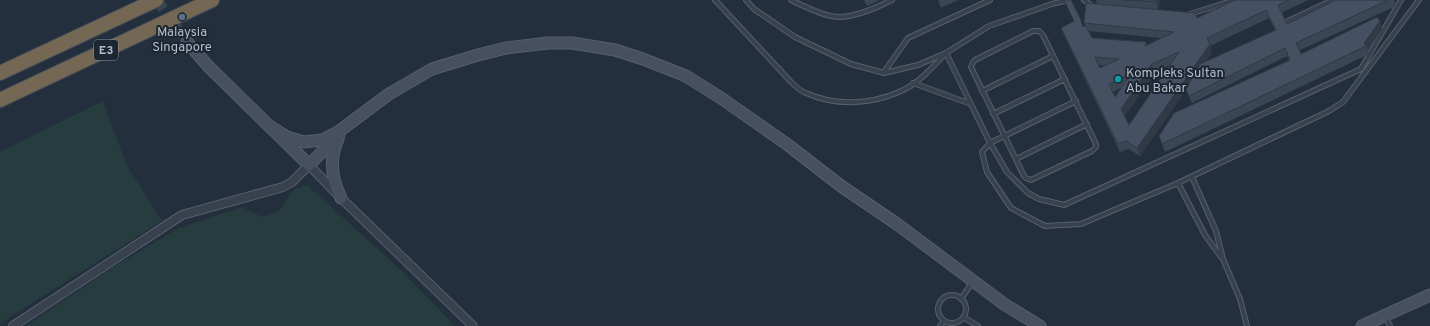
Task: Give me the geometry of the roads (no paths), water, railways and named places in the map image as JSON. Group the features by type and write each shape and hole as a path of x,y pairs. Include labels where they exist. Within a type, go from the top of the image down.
{"highway":[{"name":"E3","path":"0,73 156,0"},
{"name":"E3","path":"0,100 212,0"}],"street":[{"path":"186,42 208,66 341,198 473,326"},
{"path":"271,127 287,137 304,142 322,140 338,132 389,94 432,69 506,48 548,43 572,43 615,50 686,76 721,98 788,145 841,186 897,224 1004,304 1040,326"},
{"path":"13,326 182,215 283,187 292,182 354,121"},
{"path":"340,134 334,147 332,166 335,186 341,198"},
{"path":"1362,326 1430,295"}],"lane":[{"path":"715,0 791,82 804,93 833,102 864,102 900,92 923,76 946,53"},
{"path":"746,0 754,9 795,37 851,64 884,73 918,65 946,53 989,26 1064,1"},
{"path":"791,0 814,11 841,17 872,10 892,0"},
{"path":"884,73 908,38 990,0"},
{"path":"1084,0 1095,8"},
{"path":"1188,14 1235,0"},
{"path":"1288,21 1333,0"},
{"path":"946,53 990,143 1007,172 1028,193 1039,199 1064,205 1361,69 1401,0"},
{"path":"1076,101 990,143 982,152 987,172 1011,208 1045,226 1081,224 1192,177 1329,111 1344,102 1419,0"},
{"path":"1036,31 1042,32 1053,56 1087,124 1095,141 1096,147 1034,180 1031,180 1026,178 1004,136 972,70 972,64 975,60 1036,31"},
{"path":"982,91 1053,56"},
{"path":"993,114 1065,79"},
{"path":"913,83 971,104"},
{"path":"1016,159 1087,124"},
{"path":"1192,177 1216,231 1223,258 1240,299 1247,326"},
{"path":"1178,183 1206,235 1223,258"},
{"path":"961,299 973,281"},
{"path":"949,296 955,296 961,299 965,307 963,317 954,322 944,320 939,313 938,307 941,301 949,296"},
{"path":"1386,316 1390,326"},
{"path":"963,317 978,326"},
{"path":"940,326 944,320"}],"tunnel":[{"path":"157,0 187,42"}],"place":[{"name":"Malaysia Singapore","path":"182,17"},
{"name":"Kompleks Sultan Abu Bakar","path":"1118,79"}]}
